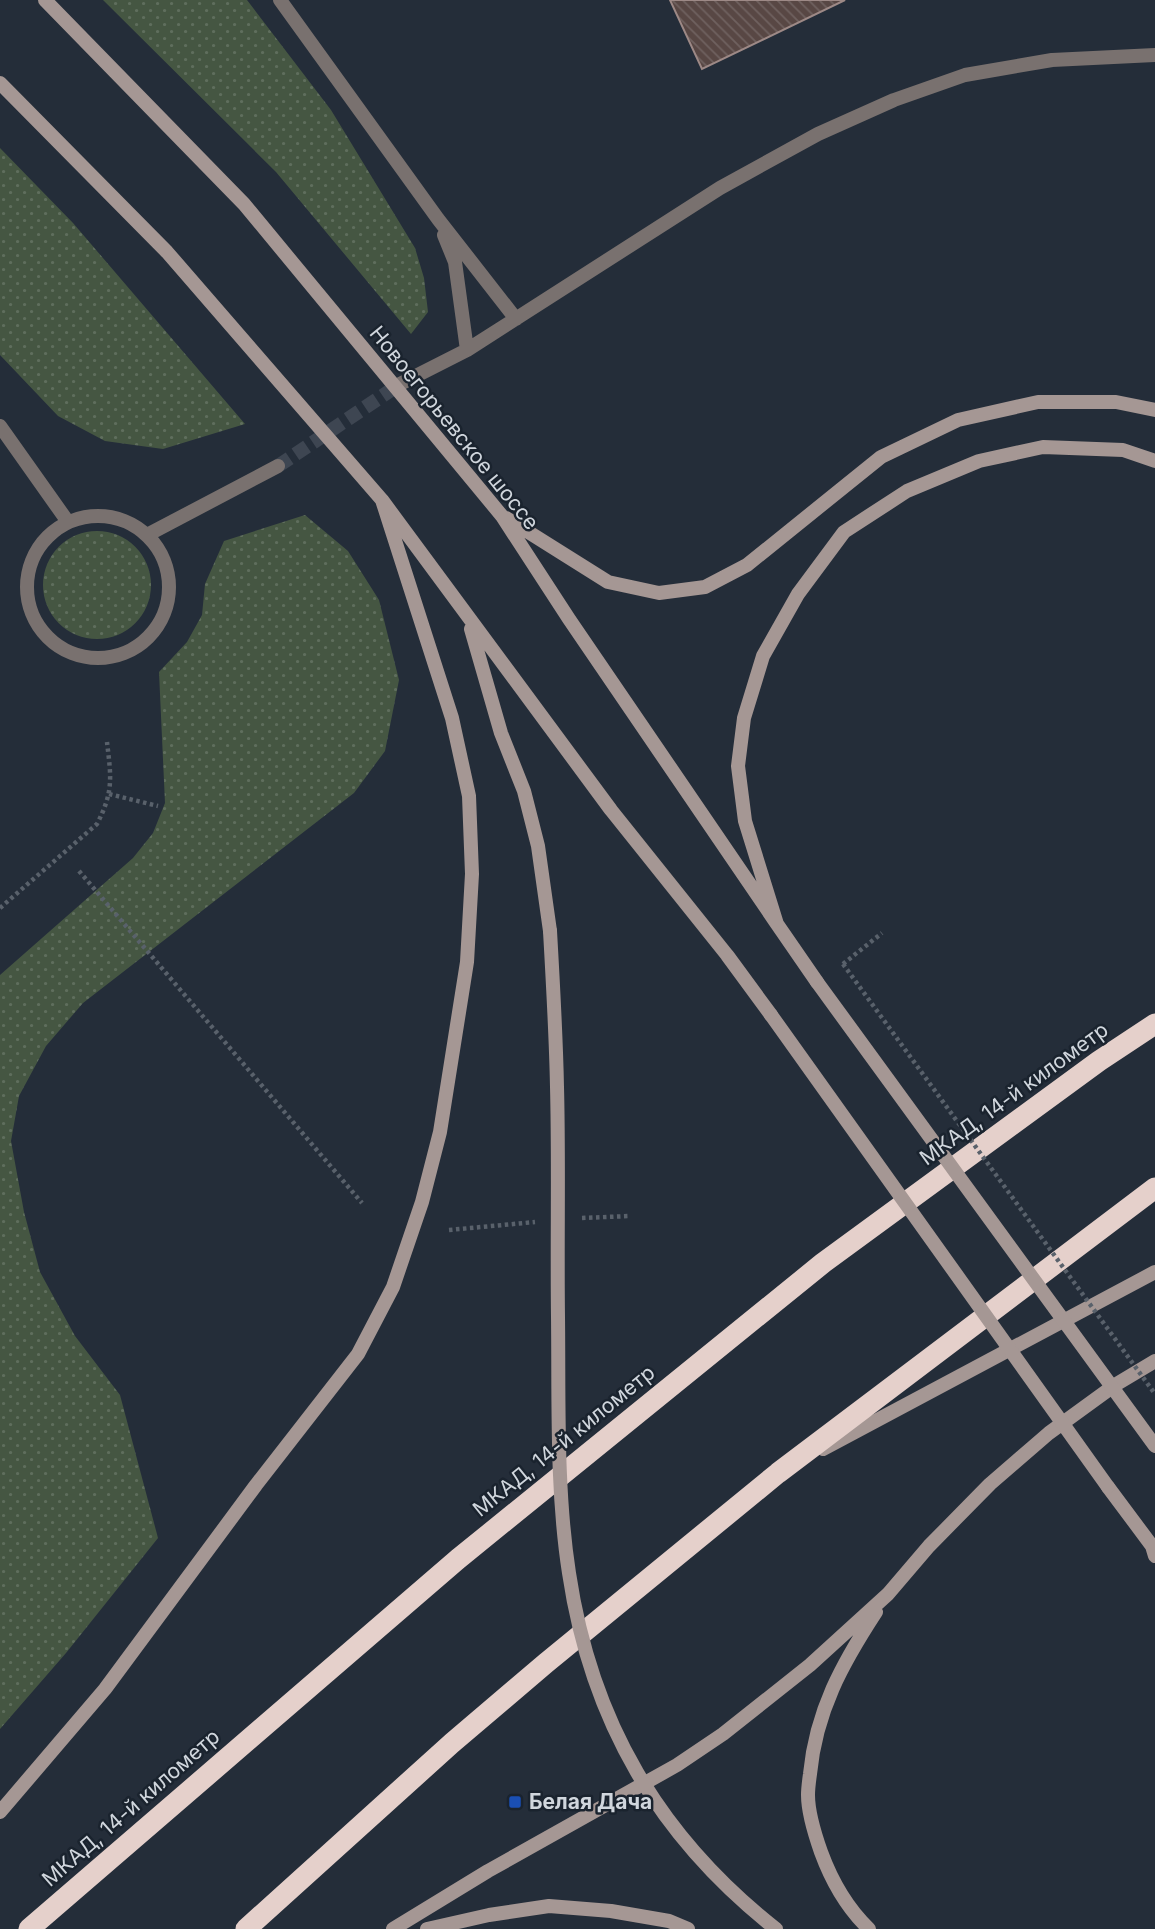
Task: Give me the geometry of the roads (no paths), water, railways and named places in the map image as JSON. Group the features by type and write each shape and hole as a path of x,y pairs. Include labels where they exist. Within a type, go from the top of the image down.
{"highway":[{"name":"МКАД, 14-й километр","path":"29,1929 458,1559 666,1389 823,1263 1099,1061 1155,1024"},
{"path":"246,1929 546,1663 778,1473 1155,1188"}],"main road":[{"name":"Новоегорьевское шоссе","path":"45,0 244,204 502,516 817,982 1155,1446"},
{"path":"0,83 167,252 382,500 611,810 727,955 1154,1551"},
{"path":"502,516 608,582 659,593 705,587 747,565 881,457 958,420 1038,402 1116,402 1155,410"},
{"path":"777,924 746,821 738,766 744,718 763,656 798,594 844,532 907,491 979,461 1044,447 1123,450 1155,461"},
{"path":"0,1812 106,1689 256,1485 358,1354 393,1287 422,1202 440,1132 467,962 472,874 469,796 452,718 382,500"},
{"path":"468,617 502,733 524,791 538,846 550,931 557,1088 561,1480 568,1571 578,1625 593,1679 614,1730 639,1778 670,1824 706,1866 745,1905 776,1929"},
{"path":"1099,1061 1155,1012"},
{"path":"778,1473 1155,1272"},
{"path":"393,1929 488,1871 677,1765 723,1734 810,1665 888,1594 929,1546 999,1476 1049,1433 1115,1385 1155,1361"},
{"path":"869,1929 831,1881 814,1834 808,1796 813,1746 826,1702 850,1652 888,1594"},
{"path":"427,1929 489,1914 549,1906 611,1911 668,1921 688,1929"}],"street":[{"path":"280,0 438,219 516,319"},
{"path":"400,384 467,350 720,188 818,134 894,100 965,75 1052,60 1155,55"},
{"path":"438,219 455,262 467,350"},
{"path":"0,426 68,522"},
{"path":"147,535 278,466"},
{"path":"96,516 123,520 147,535 164,558 170,587 164,616 147,640 122,655 94,659 68,652 45,635 30,611 27,585 32,559 47,537 68,522 96,516"}],"tunnel":[{"path":"278,466 400,384"}],"place":[{"name":"Белая Дача","path":"515,1802"}]}
